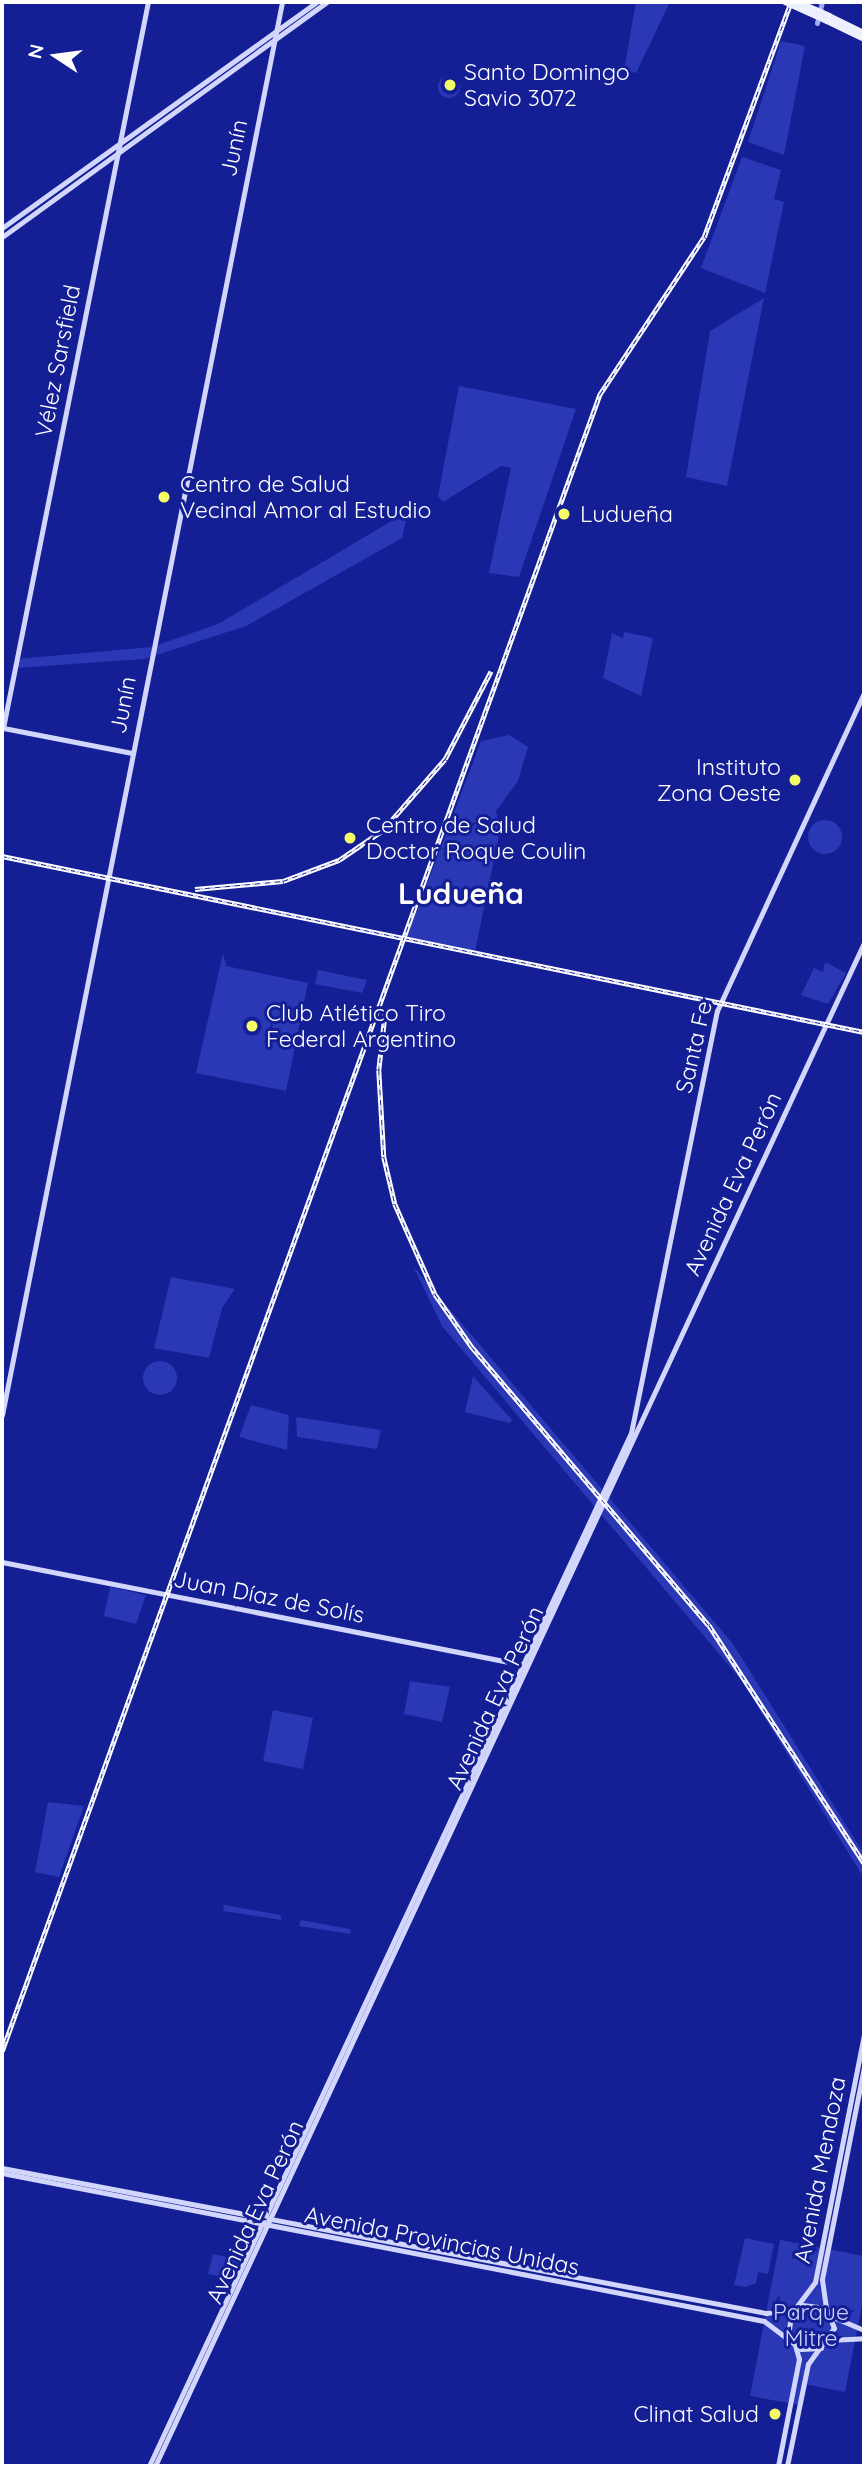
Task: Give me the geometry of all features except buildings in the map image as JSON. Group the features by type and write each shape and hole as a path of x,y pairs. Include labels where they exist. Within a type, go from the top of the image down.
{"main road":[{"name":"Vélez Sarsfield","path":"3,728 148,2"},
{"name":"Junín","path":"2,1415 282,2"},
{"path":"2,228 316,2"},
{"path":"2,237 327,2"},
{"path":"785,2 864,39"},
{"path":"798,2 864,33"},
{"name":"Santa Fe","path":"631,1433 717,1011 864,693"},
{"path":"3,728 132,753"},
{"name":"Avenida Eva Perón","path":"149,2466 530,1666 864,943"},
{"name":"Avenida Eva Perón","path":"155,2466 522,1664 631,1433"},
{"name":"Juan Díaz de Solís","path":"2,1562 530,1666"},
{"name":"Avenida Mendoza","path":"795,2308 816,2282 864,2035"},
{"name":"Avenida Mendoza","path":"825,2308 822,2279 864,2066"},
{"name":"Avenida Provincias Unidas","path":"2,2171 764,2321 789,2337"},
{"name":"Avenida Provincias Unidas","path":"266,2222 766,2313 795,2308"},
{"path":"778,2466 799,2359 795,2345 789,2337 795,2308 825,2308 831,2315 864,2330"},
{"path":"787,2466 808,2364 829,2340 831,2315"},
{"path":"829,2340 864,2339"},
{"path":"795,2345 821,2348"}],"street":[{"path":"817,23 822,2"}],"green space":[{"path":"636,2 670,2 636,73 624,70"},
{"path":"781,41 805,46 784,155 748,142"},
{"path":"449,76 457,79 460,87 457,95 449,98 441,95 438,87 441,79"},
{"path":"742,157 781,170 774,199 784,202 765,293 701,268"},
{"path":"764,298 727,486 686,477 710,331"},
{"path":"459,386 576,409 519,577 489,573 511,468 501,466 443,502 438,496"},
{"path":"395,519 406,520 402,538 246,626 144,659 15,668 17,659 152,647 218,624"},
{"path":"624,632 653,638 641,696 603,678 612,633 623,638"},
{"path":"509,735 528,747 518,781 496,811 500,831 475,951 407,937 481,741"},
{"path":"825,820 837,825 842,837 837,849 825,854 813,849 808,837 813,825"},
{"name":"Club Atlético Tiro Federal Argentino","path":"223,953 226,966 308,983 286,1091 196,1073"},
{"path":"825,962 846,973 828,1004 801,995 814,968 823,972"},
{"path":"318,970 367,980 362,993 315,984"},
{"path":"413,1266 733,1644 864,1854 864,1878 742,1681 442,1326"},
{"path":"171,1277 235,1289 222,1308 209,1358 154,1348"},
{"path":"160,1361 172,1366 177,1378 172,1390 160,1395 148,1390 143,1378 148,1366"},
{"path":"473,1376 512,1420 510,1423 465,1412"},
{"path":"251,1405 289,1415 287,1450 239,1437"},
{"path":"296,1417 381,1430 377,1449 297,1437"},
{"path":"110,1587 146,1595 136,1624 104,1616"},
{"path":"410,1681 450,1687 442,1722 404,1714"},
{"path":"273,1710 313,1718 303,1769 263,1761"},
{"path":"48,1802 84,1806 59,1877 35,1872"},
{"path":"224,1905 280,1915 282,1920 223,1911"},
{"path":"301,1920 350,1929 351,1934 299,1926"},
{"path":"745,2238 774,2244 768,2274 758,2272 756,2283 746,2287 734,2285"},
{"name":"Parque Mitre","path":"780,2240 864,2256 864,2295 845,2392 804,2384 799,2405 750,2396"},
{"path":"213,2254 240,2260 232,2279 208,2274"}],"railway":[{"path":"2,2051 600,394 704,237 791,2"},
{"path":"195,889 283,881 339,860 383,830 445,759 491,671"},
{"path":"2,856 864,1032"},
{"path":"386,1008 379,1070 384,1157 395,1204 435,1294 472,1347 709,1625 864,1863"}],"place":[{"name":"Santo Domingo Savio 3072","path":"450,85"},
{"name":"Centro de Salud Vecinal Amor al Estudio","path":"164,497"},
{"name":"Ludueña","path":"564,514"},
{"name":"Instituto Zona Oeste","path":"795,780"},
{"name":"Centro de Salud Doctor Roque Coulin","path":"350,838"},
{"name":"Club Atlético Tiro Federal Argentino","path":"252,1026"},
{"name":"Clinat Salud","path":"775,2414"}],"district":[{"name":"Ludueña","path":"461,893"}]}
